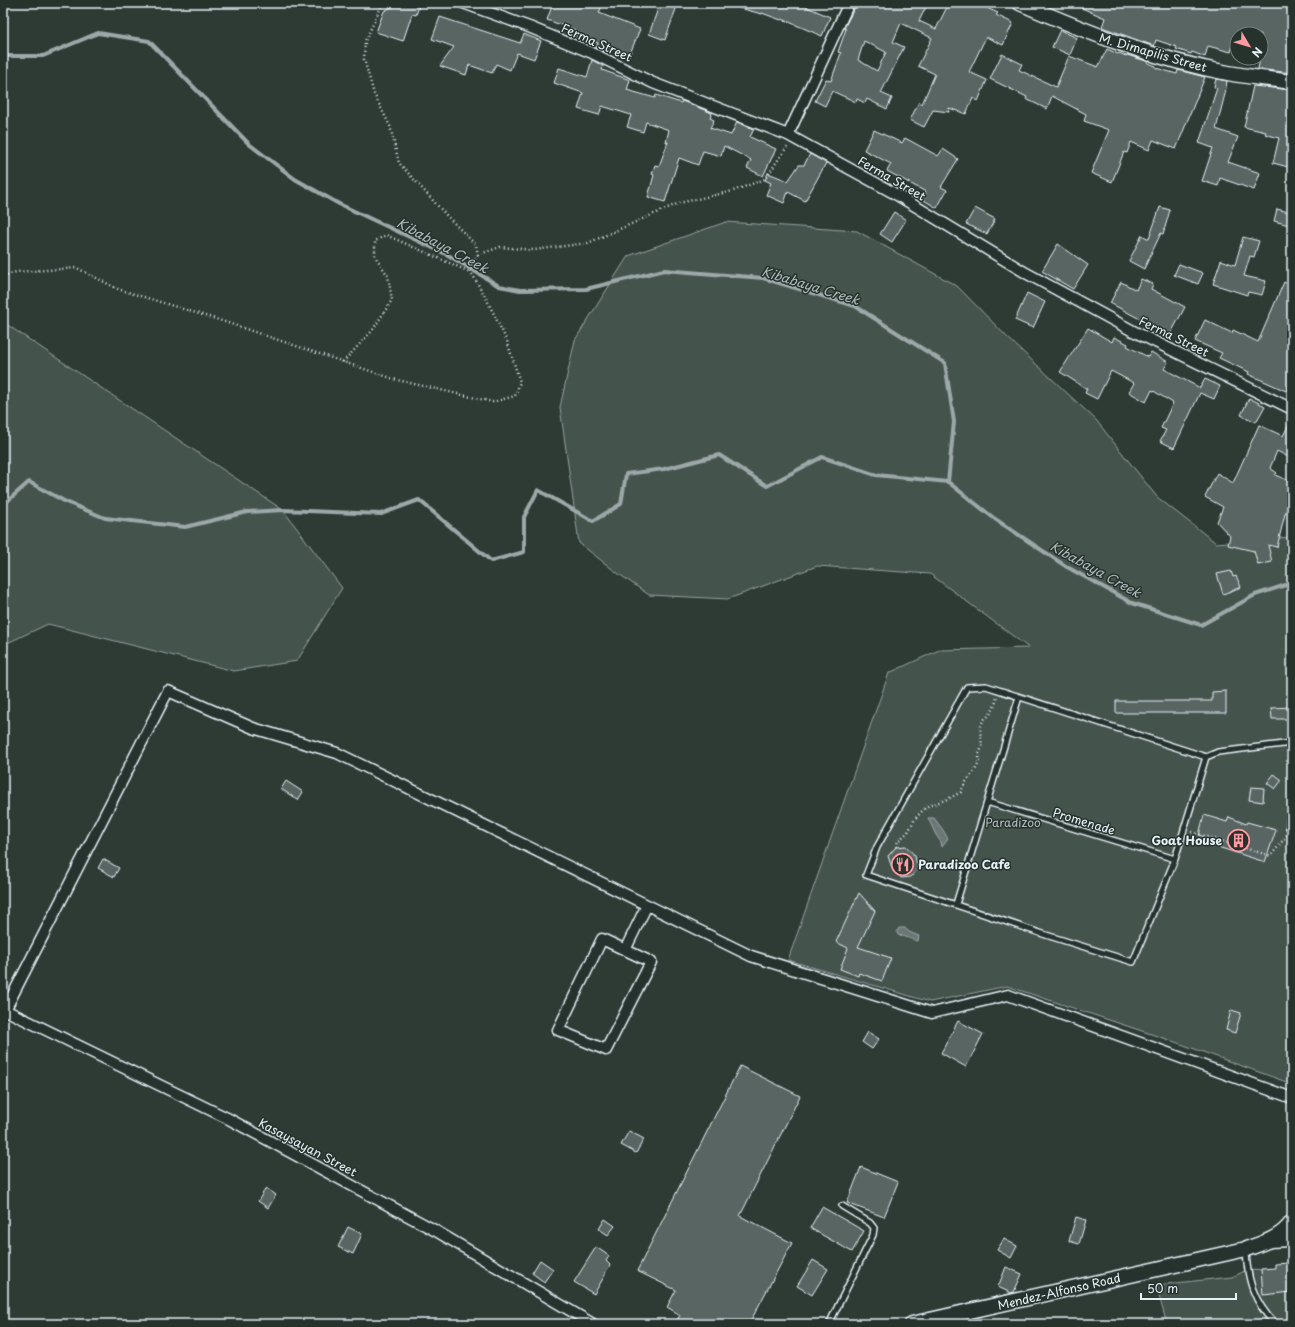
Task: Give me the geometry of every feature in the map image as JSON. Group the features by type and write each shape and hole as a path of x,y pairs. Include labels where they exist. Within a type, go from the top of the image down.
{"main road":[{"name":"M. Dimapilis Street","path":"1020,3 1088,32 1162,57 1228,73 1292,82"},
{"name":"Mendez-Alfonso Road","path":"912,1324 1246,1249 1268,1242 1289,1227 1292,1222"}],"street":[{"name":"Ferma Street","path":"463,3 529,27 590,52 653,83 790,136 892,192 1026,273 1133,331 1292,409"},
{"path":"790,136 849,3"},
{"path":"4,1010 168,691 253,728 337,753 751,956 932,1012 1008,995 1292,1098"},
{"path":"625,950 647,905"},
{"path":"602,939 625,950 651,962 606,1050 558,1030 602,939"},
{"name":"Kasaysayan Street","path":"4,1010 227,1118 436,1231 593,1324"},
{"path":"1268,1242 1292,1241"}],"lane":[{"path":"1206,757 1175,860 1133,962 1046,935 866,875 877,847 967,686 986,686 1206,757 1218,752 1292,743"},
{"path":"956,904 1019,697"},
{"name":"Promenade","path":"987,802 1175,860"},
{"path":"1289,827 1292,804"},
{"path":"829,1324 873,1235 874,1228 870,1223 842,1206"},
{"path":"1246,1249 1247,1270 1255,1298 1268,1317 1275,1324"},
{"path":"1284,1324 1292,1323"}],"path":[{"path":"383,3 365,41 364,59 374,94 390,126 399,163 447,216 476,245 478,255"},
{"path":"3,276 16,272 77,268 118,289 222,321 397,380 492,402 515,396 520,382 507,341 485,296 468,268 478,255 500,247 534,250 588,243 679,203 732,191 765,179 790,136"},
{"path":"343,362 372,331 392,300 388,276 375,256 375,242 386,235 470,272"},
{"path":"896,847 898,841 908,832 914,819 923,810 928,806 948,799 961,792 963,783 974,772 980,762 979,754 983,744 980,734 984,719 990,715 995,707 999,690"},
{"path":"1184,829 1271,856 1286,837 1289,827"}],"green space":[{"name":"Paradizoo","path":"726,222 857,231 957,286 1008,338 1096,420 1157,497 1216,543 1292,537 1292,1084 1181,1044 1007,986 930,1002 788,960 889,673 939,650 1029,648 930,574 817,566 728,599 649,595 616,572 579,543 560,407 575,340 628,256"},
{"path":"3,322 283,510 342,588 297,661 234,671 48,624 3,645"},
{"path":"1247,1270 1292,1272 1292,1324 1162,1324 1166,1321 1156,1285 1232,1277"}],"shaded area":[{"path":"928,818 934,818 948,839 942,847 941,842"},
{"path":"899,928 905,928 909,932 919,936 918,941 898,935 897,932"}],"building":[{"path":"399,3 420,3 416,15 412,14 403,41 376,32 384,11"},
{"path":"553,3 571,3 582,7 583,3 603,3 599,13 640,29 629,56 609,48 607,53 596,48 598,43 573,35 575,30 547,20"},
{"path":"660,3 667,3 677,6 665,40 649,34"},
{"path":"733,3 809,3 807,7 830,17 822,36 782,19 781,20 762,13 732,6"},
{"path":"857,3 928,3 919,21 936,29 949,3 976,3 998,13 996,15 1013,23 1003,45 986,37 969,72 987,80 978,101 973,98 966,114 949,108 949,112 933,110 924,127 910,120 919,102 922,104 935,74 918,66 932,38 901,23 893,42 904,47 881,93 892,98 887,109 867,99 865,103 857,99 856,102 832,91 825,106 815,101 826,79 831,81 841,53 838,52 846,29 844,28","holes":["864,41 886,52 877,71 858,60"]},
{"path":"1070,3 1292,3 1292,73 1258,69 1259,66 1269,66 1269,26 1229,26 1229,51 1208,46 1205,57 1192,52 1191,54 1176,49 1177,47 1156,40 1154,46 1102,27 1105,18"},
{"path":"440,17 520,43 524,34 541,41 534,59 517,53 510,70 496,64 492,73 469,65 466,75 440,66 454,47 432,39"},
{"path":"1060,30 1077,38 1070,55 1052,47"},
{"path":"1107,49 1118,54 1127,55 1149,62 1148,63 1156,66 1156,68 1177,74 1178,70 1205,77 1176,149 1153,140 1149,150 1131,142 1127,153 1124,152 1112,182 1091,173 1109,130 1084,121 1086,114 1052,96 1047,109 1026,99 1027,97 990,79 1002,54 1022,64 1019,70 1056,87 1069,56 1098,67"},
{"path":"592,60 603,66 602,70 630,80 627,90 655,98 656,95 681,103 682,101 712,113 710,118 714,120 710,128 731,135 737,122 754,129 750,137 776,149 763,176 747,168 751,160 724,146 721,156 703,151 698,165 679,158 665,202 648,197 654,175 652,174 655,165 659,166 668,142 666,142 669,130 646,122 643,132 627,127 631,115 602,106 599,115 578,109 583,93 554,83 559,68 587,77"},
{"path":"1216,79 1227,81 1216,129 1238,137 1228,162 1260,173 1254,190 1220,178 1218,186 1202,181 1213,148 1199,143 1217,88 1214,87"},
{"path":"1253,86 1292,90 1292,168 1273,163 1279,138 1265,134 1266,132 1244,127"},
{"path":"874,130 902,143 905,138 938,156 943,149 958,159 941,187 947,190 937,208 922,199 926,192 887,171 891,164 864,150"},
{"path":"810,154 826,163 805,201 788,192 784,203 766,195 771,183 765,180 768,173 788,181 799,165 804,165"},
{"path":"1160,207 1170,210 1163,234 1161,233 1144,269 1129,261 1142,235 1149,239"},
{"path":"975,208 995,219 987,234 966,224"},
{"path":"1277,209 1292,213 1289,225 1274,221"},
{"path":"894,212 906,220 892,242 880,234"},
{"path":"1243,237 1259,241 1254,257 1250,256 1244,276 1266,281 1262,295 1248,292 1247,295 1213,284 1221,260 1235,265"},
{"path":"1058,244 1088,265 1073,289 1042,271"},
{"path":"1179,264 1203,273 1198,284 1174,275"},
{"path":"1141,279 1153,284 1151,289 1185,307 1170,335 1110,303 1121,282 1136,290"},
{"path":"1284,282 1292,286 1292,378 1286,391 1248,374 1249,372 1219,358 1222,353 1195,341 1205,320 1232,333 1233,330 1258,342"},
{"path":"1027,293 1045,302 1033,328 1015,320"},
{"path":"1088,328 1112,342 1114,337 1148,357 1151,352 1168,362 1164,369 1200,388 1205,379 1220,386 1214,399 1200,393 1174,448 1160,441 1166,430 1161,428 1173,403 1152,390 1146,402 1129,392 1134,383 1111,371 1097,399 1085,393 1087,389 1060,372"},
{"path":"1249,398 1265,406 1256,422 1241,415"},
{"path":"1292,418 1292,459 1277,451 1270,468 1277,473 1275,475 1292,482 1292,497 1285,514 1277,547 1268,545 1272,562 1258,565 1254,551 1228,545 1230,536 1217,522 1223,507 1205,497 1217,473 1233,483 1259,425 1283,436"},
{"path":"1231,571 1233,577 1236,576 1241,587 1223,594 1217,574"},
{"path":"1226,691 1226,713 1116,713 1116,701 1212,701 1212,692"},
{"path":"1292,707 1292,719 1272,719 1271,708"},
{"path":"1274,774 1282,780 1275,789 1267,783"},
{"path":"286,781 303,792 298,800 281,789"},
{"path":"1251,787 1264,788 1263,802 1249,800"},
{"name":"Goat House","path":"1204,815 1227,822 1229,817 1246,824 1247,822 1276,830 1265,862 1202,842 1204,837 1199,835"},
{"path":"906,846 915,856 918,869 911,877 901,878 892,868 888,856 896,847"},
{"path":"103,859 119,868 114,877 98,868"},
{"path":"859,893 875,911 858,947 891,958 882,981 859,973 858,976 840,969 848,948 836,942"},
{"path":"1231,1010 1241,1013 1235,1033 1226,1030"},
{"path":"958,1021 983,1034 966,1067 941,1053"},
{"path":"868,1032 879,1039 872,1049 862,1042"},
{"path":"740,1066 800,1096 740,1216 792,1243 749,1324 675,1324 680,1315 667,1307 676,1290 637,1271"},
{"path":"629,1131 644,1139 636,1153 621,1145"},
{"path":"861,1167 898,1182 884,1217 847,1203"},
{"path":"266,1188 276,1195 268,1208 258,1201"},
{"path":"822,1207 864,1231 852,1252 810,1228"},
{"path":"1076,1217 1086,1220 1079,1244 1069,1241"},
{"path":"605,1219 615,1226 608,1235 599,1229"},
{"path":"348,1227 362,1234 353,1254 338,1247"},
{"path":"1004,1239 1017,1246 1011,1258 997,1250"},
{"path":"596,1247 609,1256 606,1261 610,1265 594,1294 574,1282"},
{"path":"540,1260 553,1269 544,1282 532,1273"},
{"path":"813,1260 828,1269 812,1295 797,1286"},
{"path":"1288,1263 1289,1277 1292,1276 1292,1292 1263,1295 1261,1269 1275,1268 1275,1264"},
{"path":"1006,1267 1022,1274 1014,1292 1011,1293 998,1287"}],"waterway":[{"name":"Kibabaya Creek","path":"3,56 43,56 98,33 149,41 249,144 295,179 339,204 448,255 499,286 520,290 586,289 664,270 763,278 855,306 945,363 954,422 948,482"},
{"name":"Kibabaya Creek","path":"3,505 29,482 66,502 105,518 185,527 247,512 283,510 381,514 419,500 491,561 524,552 524,517 538,490 593,521 621,504 626,474 664,469 719,455 767,486 822,457 876,475 948,482 995,519 1067,567 1132,603 1201,625 1255,595 1292,583"}],"place":[{"name":"Goat House","path":"1238,840"},
{"name":"Paradizoo Cafe","path":"903,864"}]}
